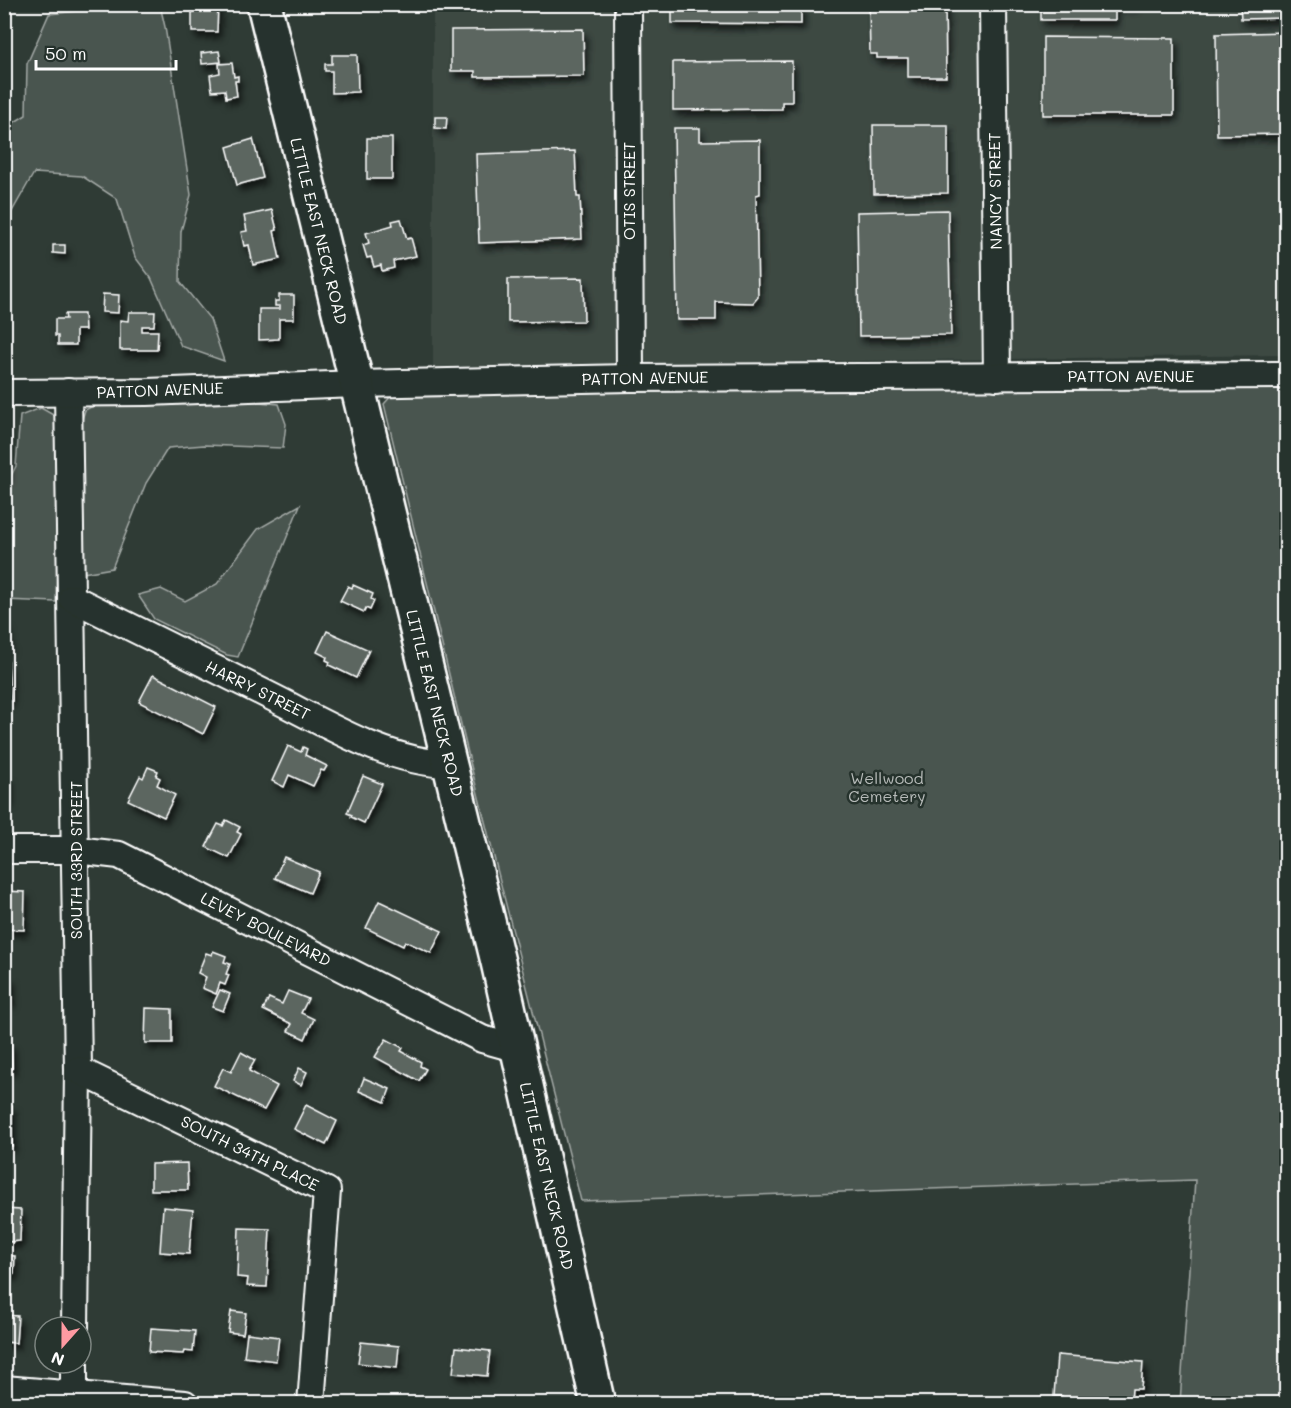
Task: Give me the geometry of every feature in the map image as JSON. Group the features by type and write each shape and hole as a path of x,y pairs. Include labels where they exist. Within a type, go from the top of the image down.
{"main road":[{"name":"LITTLE EAST NECK ROAD","path":"264,4 518,1049 598,1404"}],"street":[{"name":"OTIS STREET","path":"628,4 630,378"},
{"name":"NANCY STREET","path":"993,4 997,377"},
{"name":"PATTON AVENUE","path":"4,393 147,392 357,384 630,378 1287,375"},
{"name":"SOUTH 33RD STREET","path":"68,392 78,1070 75,1315"},
{"name":"HARRY STREET","path":"72,598 363,741 414,760 450,764"},
{"name":"LEVEY BOULEVARD","path":"4,850 76,850 119,855 482,1039 518,1049"},
{"name":"SOUTH 34TH PLACE","path":"78,1070 327,1191 311,1404"},
{"path":"74,1375 74,1395"},
{"path":"4,1389 185,1404"}],"shaded area":[{"path":"433,5 1286,5 1286,355 433,367"}],"green space":[{"path":"101,4 160,5 191,195 181,231 180,282 210,319 224,361 181,346 151,278 135,257 117,199 82,176 34,173 10,215 5,210 5,128 26,115 27,64 49,14 97,9"},
{"name":"Wellwood Cemetery","path":"1286,383 1286,1403 1180,1403 1195,1180 581,1201 473,774 384,404 394,393"},
{"path":"103,401 279,404 286,424 283,448 204,445 168,448 146,483 112,568 77,574 81,423 85,410"},
{"path":"41,408 55,416 60,441 56,602 5,600 5,488 16,466 20,416"},
{"path":"300,505 238,657 227,655 154,619 138,595 161,589 185,601 217,584 258,529"}],"building":[{"path":"192,4 218,4 217,32 192,32"},
{"path":"672,4 801,4 801,24 672,23"},
{"path":"869,4 945,4 946,77 908,77 908,58 877,58 877,54 870,54"},
{"path":"1041,4 1135,5 1115,5 1115,20 1041,20"},
{"path":"1240,4 1286,4 1286,18 1241,19"},
{"path":"583,29 584,76 475,77 475,71 451,71 451,30"},
{"path":"1286,32 1286,134 1217,135 1216,34"},
{"path":"1043,37 1174,38 1174,115 1043,115"},
{"path":"219,51 221,62 202,64 201,53"},
{"path":"332,55 357,55 358,92 332,93 332,71 325,71 325,64 332,64"},
{"path":"792,61 792,102 782,102 782,109 673,110 673,62"},
{"path":"232,63 234,77 238,76 238,81 235,81 237,96 226,98 225,90 212,91 210,75 220,73 219,64"},
{"path":"435,117 447,117 446,129 435,128"},
{"path":"873,125 948,125 948,193 874,194"},
{"path":"674,128 700,128 700,141 760,140 760,194 756,195 758,297 753,303 716,302 716,320 677,320"},
{"path":"367,138 392,138 392,179 367,179"},
{"path":"253,139 263,178 237,185 227,147"},
{"path":"575,151 582,239 479,243 476,154"},
{"path":"272,210 280,259 253,265 249,245 244,246 241,232 247,231 244,216"},
{"path":"948,210 951,335 859,336 857,212"},
{"path":"401,219 407,239 411,238 416,256 393,261 394,268 382,271 381,265 374,267 371,257 367,258 363,245 369,243 366,233 393,225 392,221"},
{"path":"53,245 65,245 65,254 53,253"},
{"path":"583,278 584,321 508,322 508,279"},
{"path":"103,294 119,295 118,313 102,312"},
{"path":"279,295 294,295 294,319 279,319 279,339 259,340 259,309 280,309 280,306 275,306 275,301 279,301"},
{"path":"129,312 155,312 154,326 142,326 142,331 158,331 157,350 120,350 120,320 128,321"},
{"path":"65,314 84,314 85,330 76,330 76,345 58,345 58,336 55,336 55,319 66,319"},
{"path":"4,429 7,429 7,477 4,477"},
{"path":"353,585 373,594 371,599 374,601 370,610 366,608 364,612 340,601 348,586 352,588"},
{"path":"4,625 7,625 8,646 4,646"},
{"path":"327,631 369,650 356,678 329,665 327,657 317,652"},
{"path":"4,662 8,662 10,701 4,701"},
{"path":"153,675 216,707 203,734 139,702"},
{"path":"288,746 301,752 303,747 307,749 305,755 327,766 324,771 321,770 313,786 289,775 284,787 272,781"},
{"path":"148,767 158,771 156,776 160,778 157,785 175,795 164,817 128,800 140,776 143,778"},
{"path":"363,776 382,784 364,823 347,813"},
{"path":"4,777 9,777 9,801 4,802"},
{"path":"226,820 240,827 237,832 241,834 229,858 206,847 218,824 223,826"},
{"path":"284,857 319,872 310,893 275,878"},
{"path":"4,891 25,892 24,930 4,929"},
{"path":"379,901 442,931 431,953 405,941 403,946 366,928"},
{"path":"213,951 226,956 224,962 230,964 225,985 220,983 216,994 202,988 206,977 198,973 206,953 212,955"},
{"path":"4,978 11,978 11,1001 4,1001"},
{"path":"220,990 230,994 223,1011 212,1007"},
{"path":"288,991 308,999 301,1013 314,1019 305,1039 288,1031 292,1024 263,1010 269,998 282,1004"},
{"path":"146,1008 172,1009 172,1043 145,1043"},
{"path":"386,1039 403,1048 401,1051 421,1062 420,1066 426,1069 419,1081 375,1057"},
{"path":"11,1043 12,1069 4,1069 4,1044"},
{"path":"241,1052 255,1060 249,1071 277,1086 264,1110 214,1086 223,1068 231,1072"},
{"path":"299,1068 307,1072 301,1085 293,1081"},
{"path":"364,1078 390,1089 385,1102 359,1091"},
{"path":"306,1105 337,1121 326,1145 294,1129"},
{"path":"4,1106 12,1106 12,1146 4,1145"},
{"path":"187,1163 188,1190 151,1190 151,1164"},
{"path":"163,1207 193,1210 189,1254 160,1252"},
{"path":"4,1209 21,1210 20,1241 8,1242 8,1250 4,1250"},
{"path":"239,1228 270,1229 267,1287 247,1286 248,1278 237,1277"},
{"path":"4,1255 15,1256 14,1274 4,1274"},
{"path":"231,1311 246,1313 243,1334 228,1332"},
{"path":"4,1315 18,1316 16,1343 4,1342"},
{"path":"151,1328 195,1331 193,1352 184,1351 183,1354 149,1352"},
{"path":"247,1333 279,1337 276,1361 244,1357"},
{"path":"361,1342 399,1346 397,1368 358,1363"},
{"path":"456,1347 490,1351 487,1376 453,1373"},
{"path":"1057,1355 1143,1362 1141,1389 1132,1389 1131,1401 1101,1399 1101,1404 1061,1404 1062,1396 1054,1396"}]}
